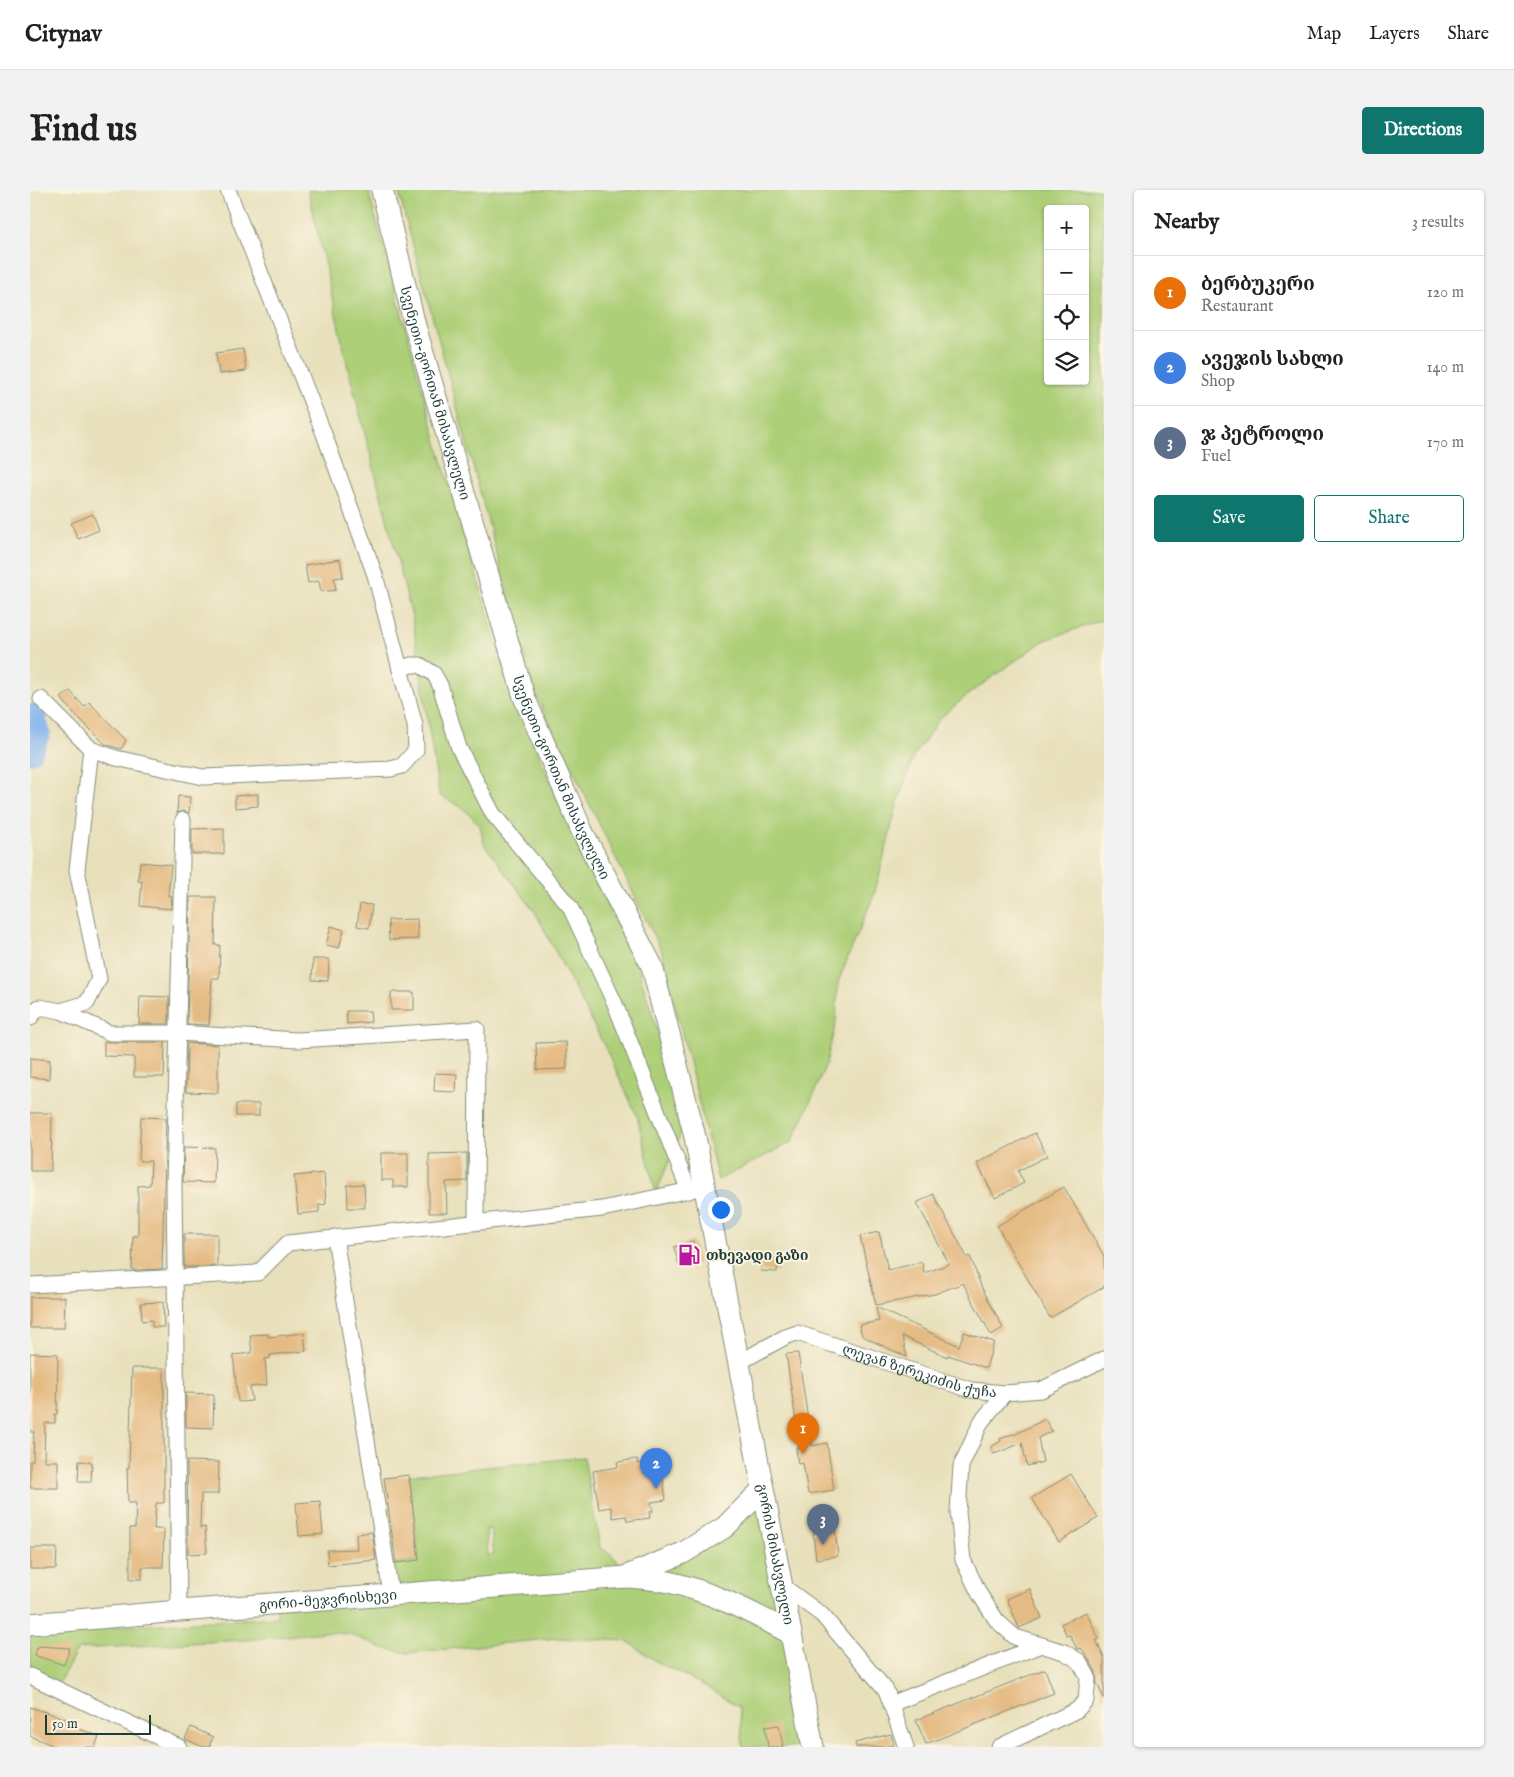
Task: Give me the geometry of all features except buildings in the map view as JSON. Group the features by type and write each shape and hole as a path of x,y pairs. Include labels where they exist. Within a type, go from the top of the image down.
{"main road":[{"name":"სვენეთი-გორთან მისასვლელი","path":"382,190 414,326 524,697 582,832 652,966 695,1137 697,1189 738,1363"},
{"name":"გორის მისასვლელი","path":"738,1363 813,1747"},
{"name":"გორი-მეჯვრისხევი","path":"626,1577 683,1553 725,1527 762,1490"},
{"name":"გორი-მეჯვრისხევი","path":"30,1624 179,1610 626,1577 668,1581 702,1591 742,1607 790,1633"}],"street":[{"path":"41,699 91,749 116,758 203,777 391,769 402,766 416,750 415,725 375,576 364,543 324,434 228,190"},
{"path":"30,1285 258,1273 288,1243 602,1209 697,1189 570,907 493,814 459,748 440,685 434,674 420,665 411,665 400,669"},
{"path":"33,1012 61,1011 87,1003 99,979 77,870 91,749"},
{"path":"179,1610 174,1185 182,820"},
{"path":"61,1011 110,1033 177,1033 298,1040 478,1029 476,1222"},
{"path":"335,1237 391,1594"},
{"name":"ლევან ზერეკიძის ქუჩა","path":"738,1363 797,1334 971,1390 1004,1393 1041,1390 1104,1359"},
{"path":"999,1747 1078,1710 1086,1700 1088,1677 1079,1661 1064,1652 1015,1637 996,1621 980,1595 963,1560 958,1512 961,1466 981,1422 1004,1393"},
{"path":"780,1584 822,1615 886,1690 906,1747"},
{"path":"891,1704 1041,1645"},
{"path":"30,1676 179,1747"}],"green space":[{"path":"308,190 368,190 442,461 510,687 579,849 636,961 685,1123 656,1193 637,1116 606,1049 535,912 484,844 480,825 463,808 439,795 412,616 348,368"},
{"path":"398,190 1104,190 1104,619 1043,641 970,693 940,718 914,756 898,801 875,892 838,982 836,1022 826,1064 792,1142 718,1180 662,952 534,691"},
{"path":"30,716 34,720 38,733 30,751"},
{"path":"584,1457 600,1548 613,1556 626,1577 683,1553 762,1490 813,1747 743,1747 739,1707 703,1685 657,1662 627,1641 558,1638 407,1653 380,1647 349,1634 325,1632 245,1640 78,1649 58,1684 30,1673 30,1632 277,1617 276,1603 391,1594 387,1567 419,1560 409,1475","holes":["491,1529 494,1555 488,1555 486,1530"]}],"waterway":[{"path":"30,716 34,720 38,733 30,751"}],"place":[{"name":"თხევადი გაზი","path":"689,1255"},
{"name":"ბერბუკერი","path":"803,1454"},
{"name":"ავეჯის სახლი","path":"656,1489"},
{"name":"ჯ პეტროლი","path":"823,1545"}]}
